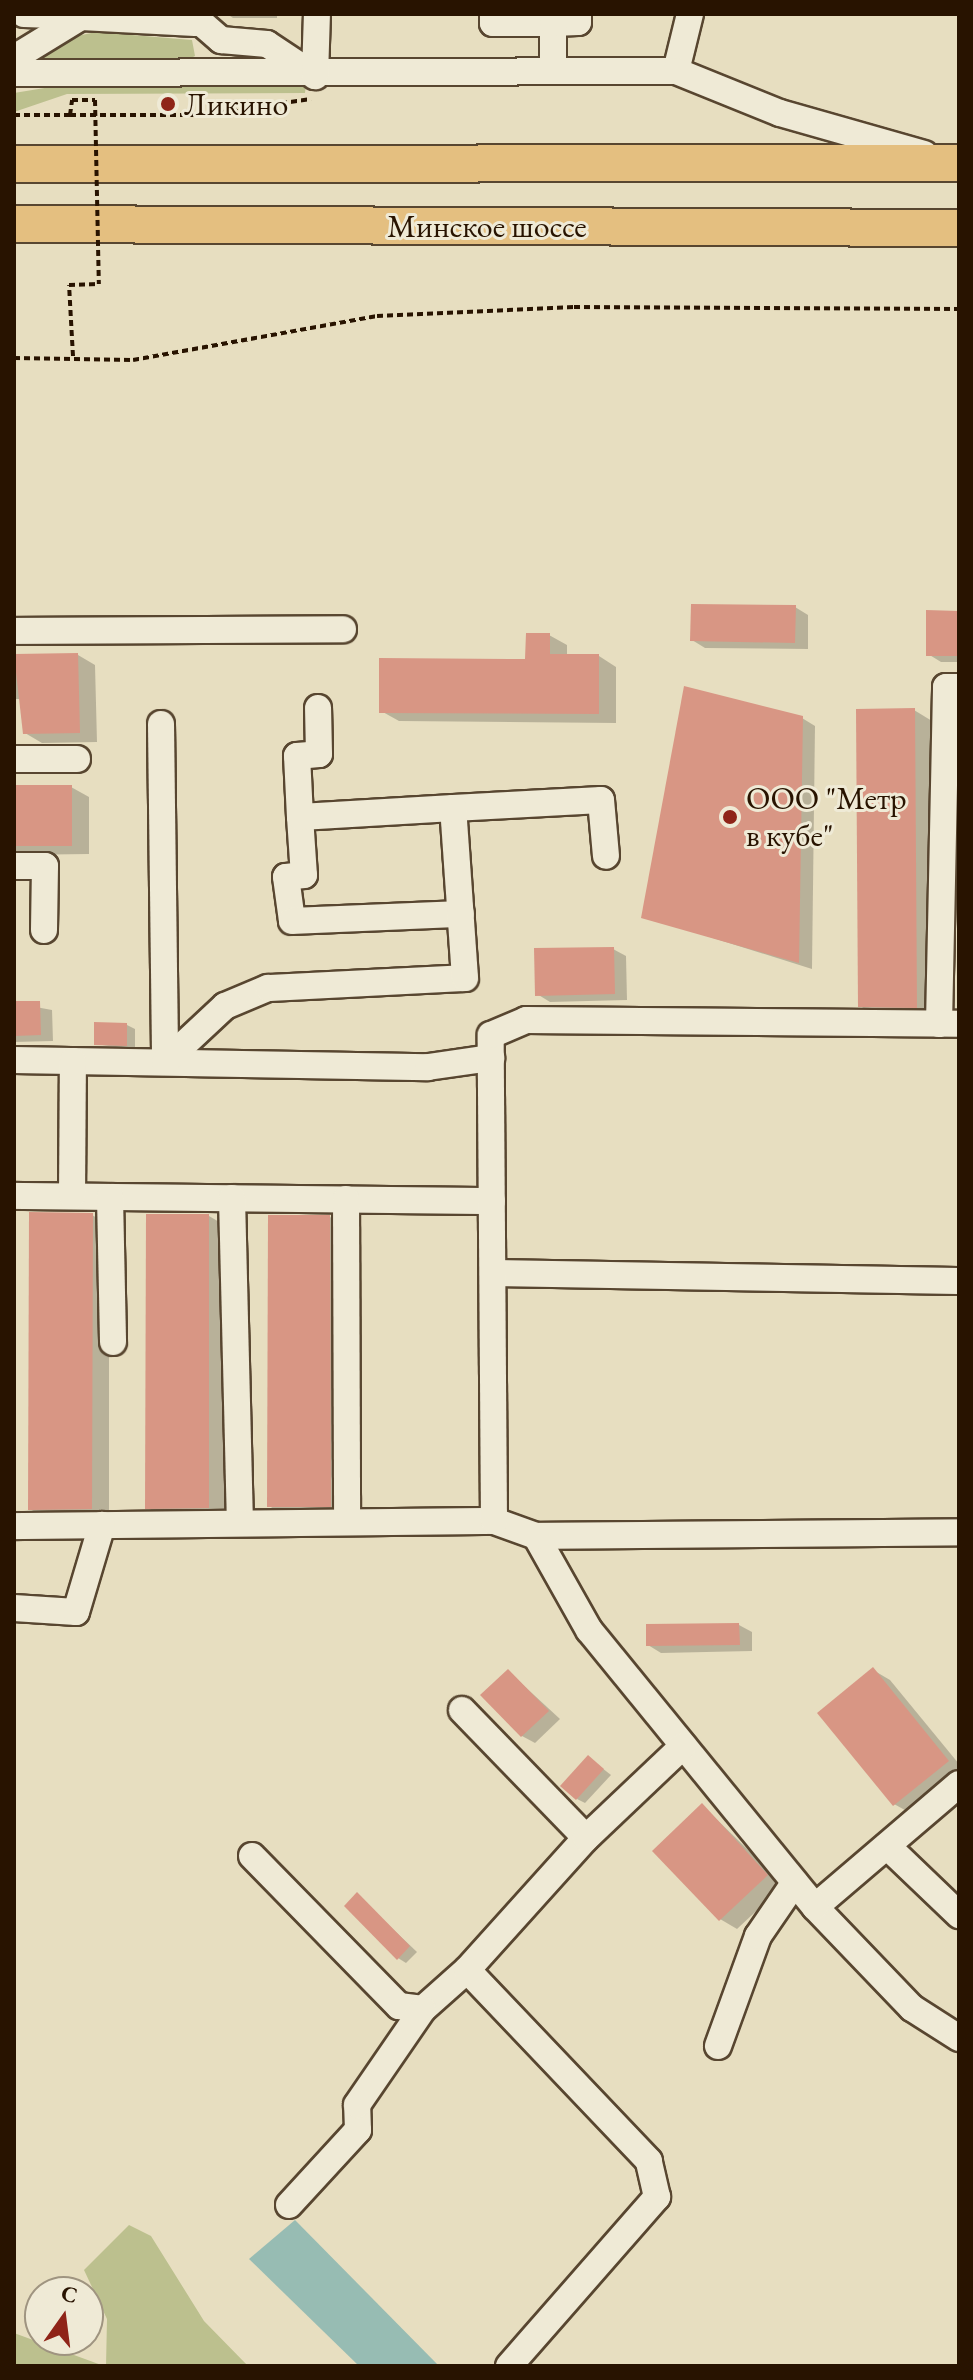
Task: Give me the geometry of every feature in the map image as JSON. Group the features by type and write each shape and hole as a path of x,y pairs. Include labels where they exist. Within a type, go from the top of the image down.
{"highway":[{"name":"Минское шоссе","path":"14,164 957,163"},
{"name":"Минское шоссе","path":"14,224 959,228"}],"lane":[{"path":"24,14 193,18 221,40 284,51 317,86"},
{"path":"317,14 317,86"},
{"path":"493,14 493,23 578,22 578,14"},
{"path":"676,71 690,14"},
{"path":"14,58 86,15"},
{"path":"553,23 553,70"},
{"path":"14,73 200,69 317,86 553,70 676,71 791,117 957,163"},
{"path":"14,631 343,629"},
{"path":"494,1521 491,1035 526,1020 949,1024 946,687 959,687"},
{"path":"318,708 319,754 297,756 304,875 286,877 292,921 461,914"},
{"path":"161,724 165,1062"},
{"path":"14,759 77,759"},
{"path":"300,817 601,800 606,856"},
{"path":"165,1062 225,1006 268,988 465,978 453,808"},
{"path":"14,866 45,866 44,930"},
{"path":"14,1060 428,1067 491,1058"},
{"path":"72,1196 73,1061"},
{"path":"14,1196 492,1201"},
{"path":"110,1197 113,1342"},
{"path":"232,1198 240,1523"},
{"path":"346,1199 347,1522"},
{"path":"493,1273 959,1281"},
{"path":"14,1526 494,1521 536,1536 959,1532"},
{"path":"14,1608 76,1612 102,1525"},
{"path":"536,1536 589,1630 815,1907 912,2008 959,2038"},
{"path":"462,1710 586,1838"},
{"path":"289,2205 358,2130 357,2105 423,2009 467,1970 586,1838 683,1746"},
{"path":"815,1907 959,1784"},
{"path":"887,1846 959,1915"},
{"path":"252,1856 399,2006 423,2009"},
{"path":"718,2046 758,1936 795,1882"},
{"path":"467,1970 649,2161 657,2197 509,2366"}],"path":[{"path":"14,115 202,115 317,86"},
{"path":"70,115 72,100 95,100 99,284 69,285 73,356"},
{"path":"14,358 73,356 133,360 392,315 574,307 959,309"}],"green space":[{"path":"96,32 192,40 195,56 183,62 40,59 63,39"},
{"path":"306,83 305,93 67,94 14,112 14,93 69,84"},
{"path":"129,2225 151,2236 204,2321 248,2366 106,2366 104,2276 87,2276 84,2270"},
{"path":"14,2333 24,2337 24,2356 77,2356 104,2366 14,2366"}],"water":[{"path":"295,2220 439,2366 359,2366 249,2259"}],"building":[{"path":"691,604 796,605 795,643 690,641"},
{"path":"926,610 959,611 959,656 926,656"},
{"path":"526,633 550,633 550,654 599,654 599,714 379,713 379,658 525,659"},
{"path":"78,653 80,733 23,734 14,654"},
{"name":"ООО \"Метр в кубе\"","path":"684,686 803,716 799,963 641,918"},
{"path":"915,708 917,1008 858,1007 856,709"},
{"path":"14,785 72,785 72,846 14,846"},
{"path":"614,947 615,994 535,996 534,948"},
{"path":"14,1001 40,1001 41,1035 14,1036"},
{"path":"94,1022 127,1023 127,1046 94,1045"},
{"path":"29,1212 93,1213 92,1509 28,1510"},
{"path":"146,1214 209,1214 209,1508 145,1509"},
{"path":"268,1215 330,1215 331,1507 267,1507"},
{"path":"739,1623 740,1645 646,1646 646,1624"},
{"path":"873,1667 949,1761 893,1806 817,1713"},
{"path":"508,1669 549,1711 521,1737 480,1695"},
{"path":"588,1755 604,1769 576,1800 560,1786"},
{"path":"702,1803 768,1875 719,1921 652,1851"},
{"path":"357,1892 410,1946 397,1960 344,1906"}],"place":[{"name":"Ликино","path":"168,104"},
{"name":"ООО \"Метр в кубе\"","path":"730,817"}]}
